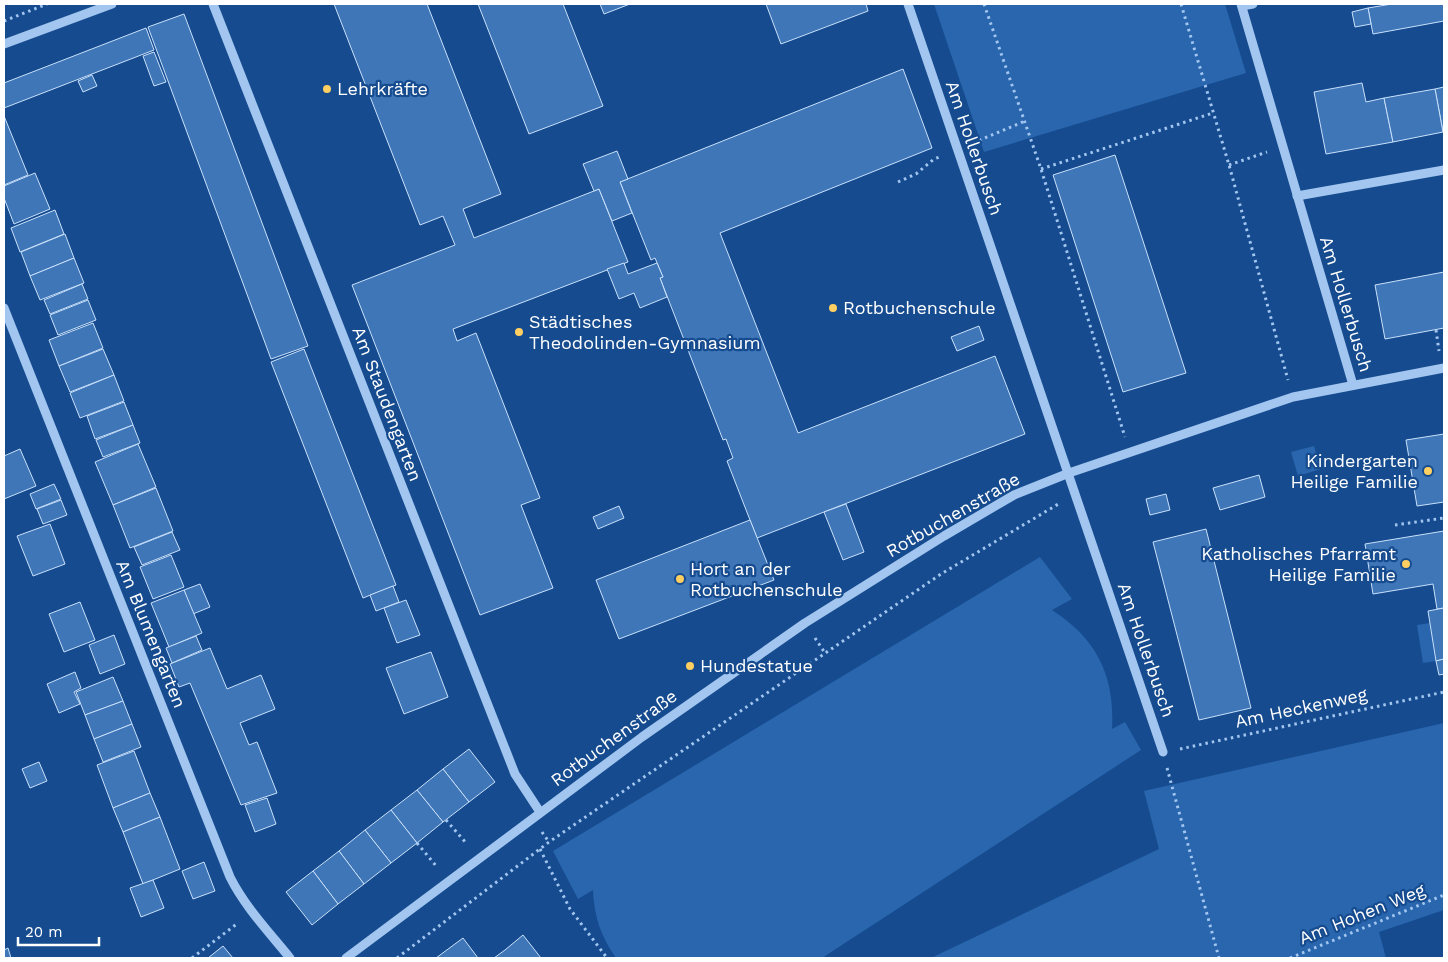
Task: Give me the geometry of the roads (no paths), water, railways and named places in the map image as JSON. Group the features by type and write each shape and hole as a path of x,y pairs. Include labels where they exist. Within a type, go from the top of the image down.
{"street":[{"path":"4,44 112,4"},
{"name":"Am Staudengarten","path":"213,4 515,774 540,812"},
{"name":"Am Hollerbusch","path":"908,4 1163,752"},
{"path":"1241,5 1253,4"},
{"name":"Am Hollerbusch","path":"1069,473 1292,397 1353,385 1241,5"},
{"path":"1297,196 1444,170"},
{"name":"Am Blumengarten","path":"4,308 230,877 237,892 290,958"},
{"path":"1353,385 1444,368"},
{"name":"Rotbuchenstraße","path":"346,958 642,737 805,623 944,536 1014,495 1069,473"}],"place":[{"name":"Lehrkräfte","path":"327,89"},
{"name":"Rotbuchenschule","path":"833,308"},
{"name":"Städtisches Theodolinden-Gymnasium","path":"519,332"},
{"name":"Kindergarten Heilige Familie","path":"1428,471"},
{"name":"Katholisches Pfarramt Heilige Familie","path":"1406,564"},
{"name":"Hort an der Rotbuchenschule","path":"680,579"},
{"name":"Hundestatue","path":"690,666"}]}
